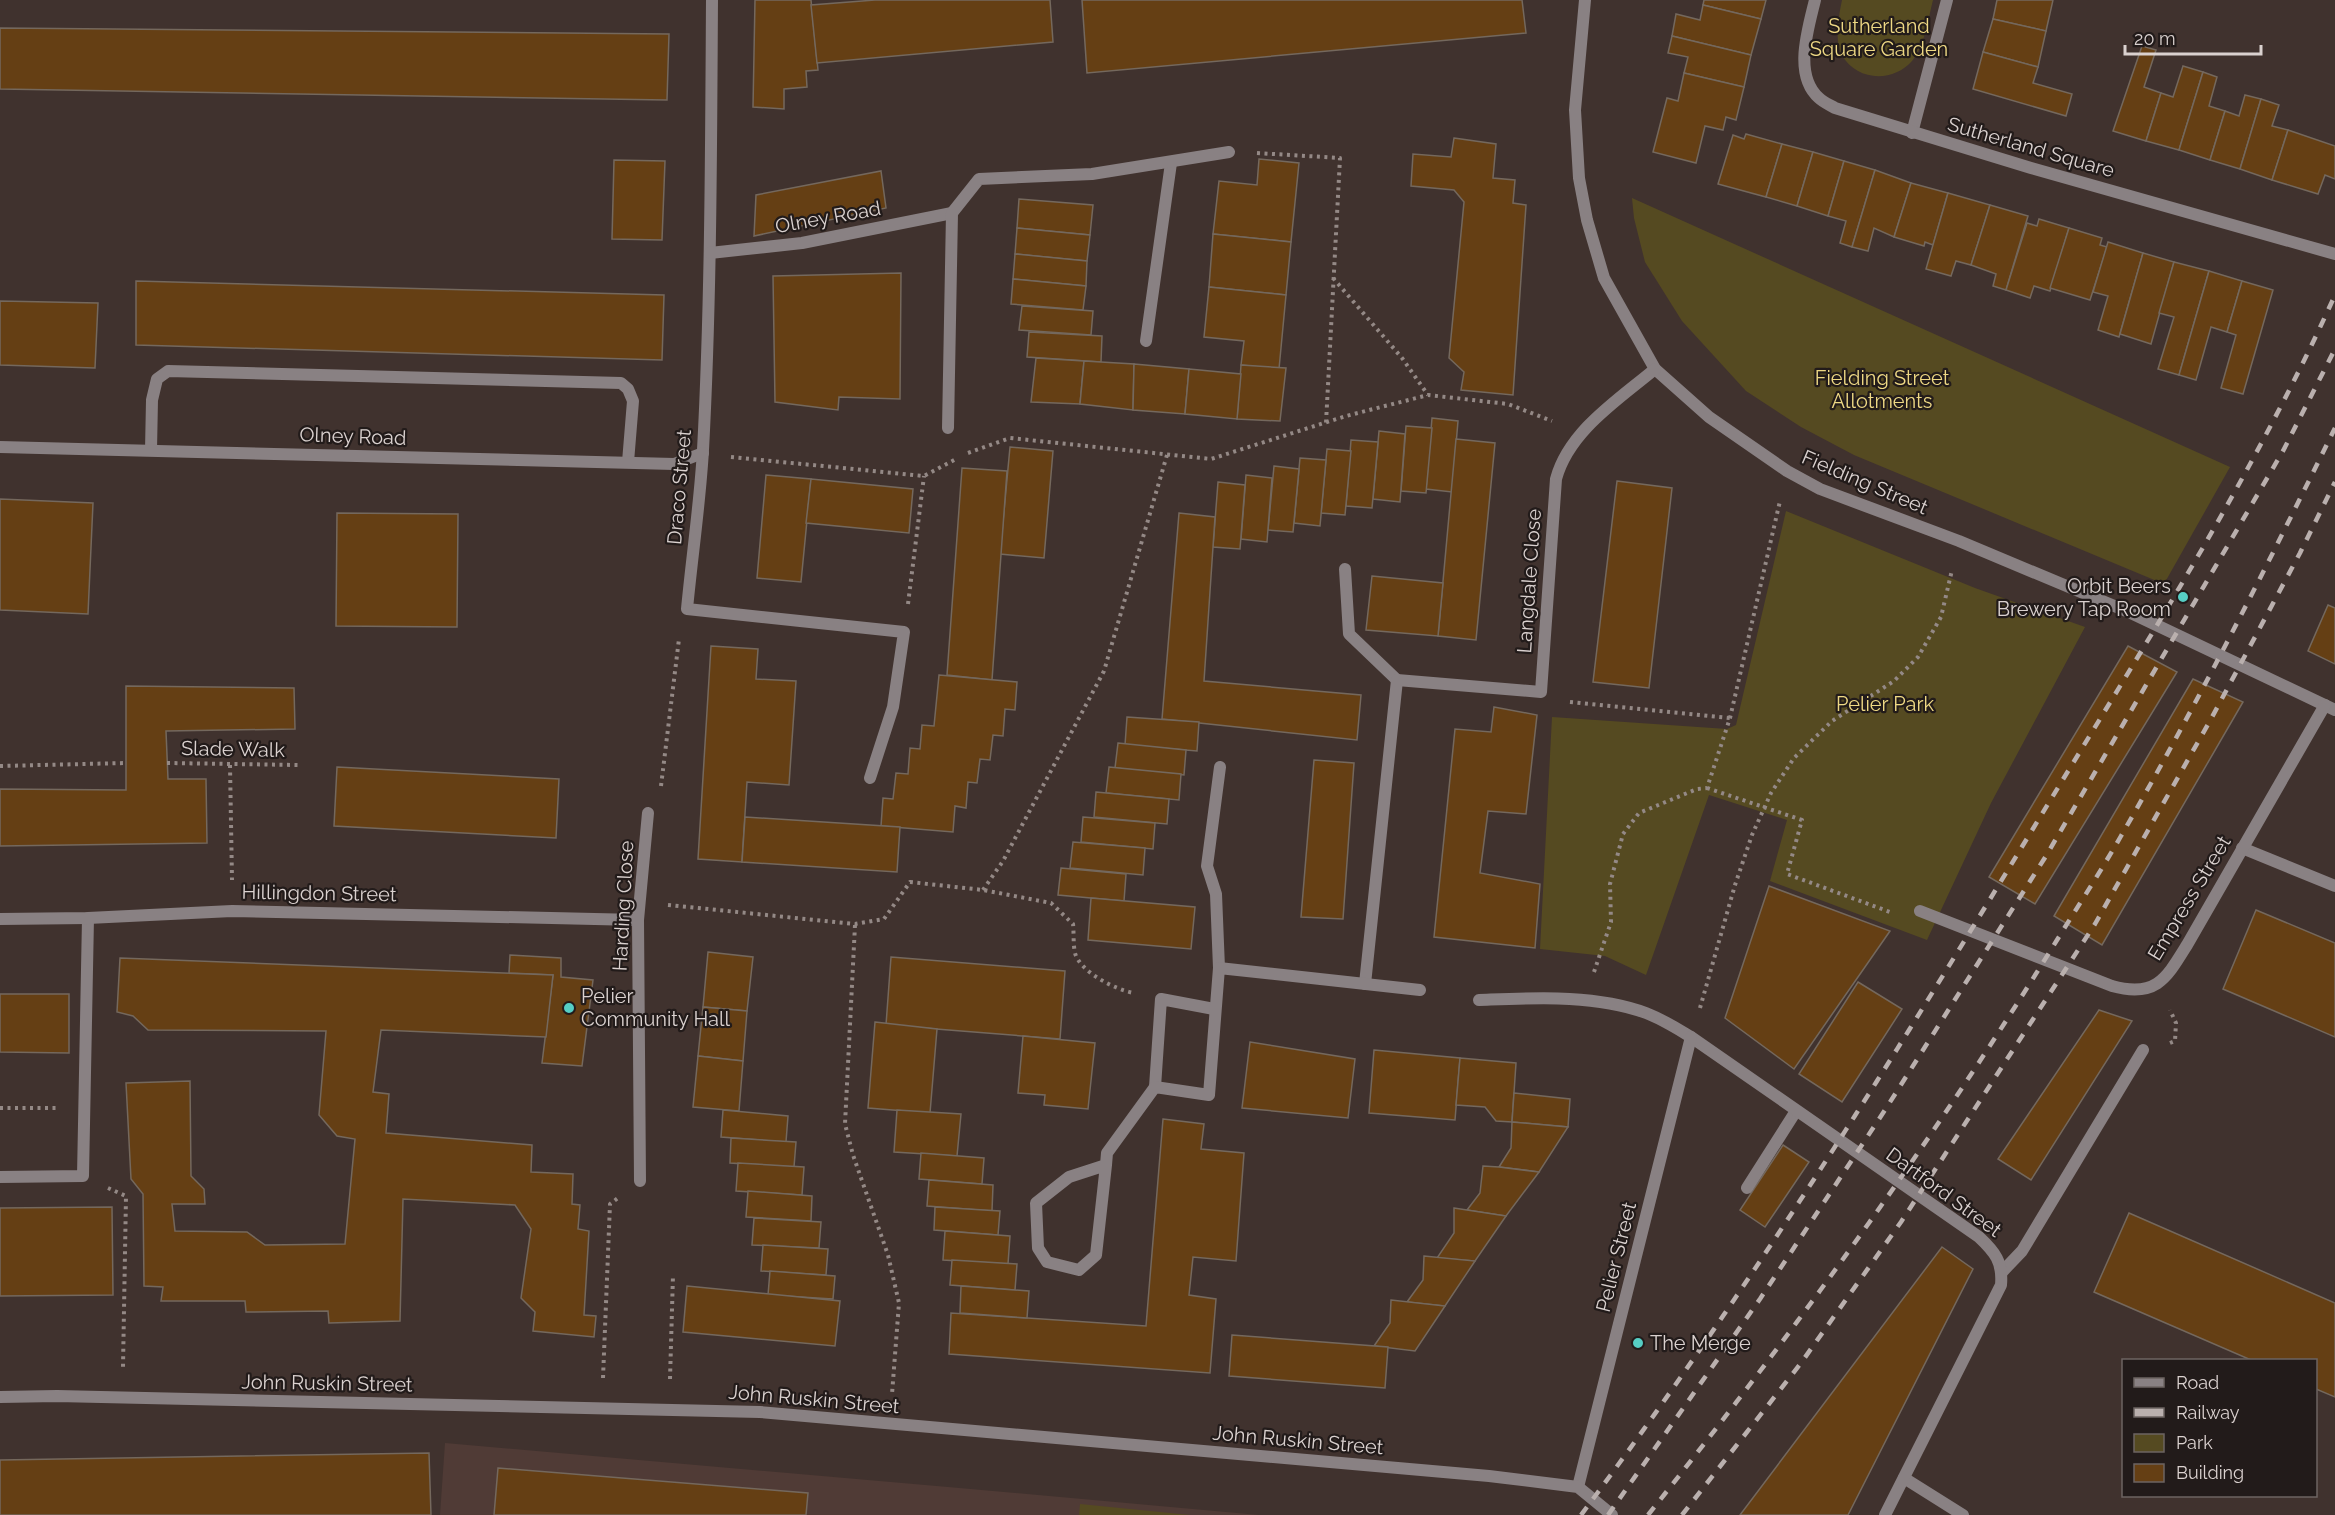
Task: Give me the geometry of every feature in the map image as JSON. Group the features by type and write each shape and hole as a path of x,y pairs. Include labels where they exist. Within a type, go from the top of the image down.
{"street":[{"name":"Draco Street","path":"687,609 703,453 710,252 712,0"},
{"name":"Fielding Street","path":"1585,0 1575,110 1579,178 1587,220 1604,278 1654,369 1708,417 1787,471 1820,489 1959,541 2131,613 2330,707"},
{"name":"Sutherland Square","path":"1815,0 1806,39 1806,71 1809,85 1819,98 1835,108 1912,133 2335,254"},
{"path":"1912,133 1947,0"},
{"path":"948,428 952,213 979,179 1092,174 1229,152"},
{"path":"1146,341 1171,163"},
{"name":"Olney Road","path":"710,252 802,243 952,213"},
{"name":"Langdale Close","path":"1541,692 1556,479 1560,463 1581,433 1654,369"},
{"path":"151,450 152,400 157,379 168,371 621,383 628,389 633,401 628,462"},
{"name":"Olney Road","path":"0,447 674,464 703,453"},
{"path":"1345,569 1349,634 1396,680 1541,692"},
{"path":"687,609 904,632 894,707 870,778"},
{"path":"1365,984 1396,680"},
{"name":"Empress Street","path":"1920,911 2112,986 2138,991 2157,984 2182,954 2242,848 2330,707"},
{"path":"1155,1087 1209,1095 1219,968 1216,894 1208,866 1220,767"},
{"name":"Harding Close","path":"640,1181 638,920 648,813"},
{"path":"2242,848 2335,886"},
{"name":"Hillingdon Street","path":"0,919 88,918 232,911 638,920"},
{"path":"0,1177 83,1176 88,918"},
{"path":"1219,968 1420,990"},
{"path":"1479,1000 1531,998 1586,1001 1627,1007 1647,1013 1691,1037"},
{"path":"1106,1166 1069,1177 1036,1203 1038,1248 1047,1262 1079,1270 1096,1256 1106,1166 1107,1153 1155,1087 1161,999 1214,1009"},
{"name":"Dartford Street","path":"1691,1037 1978,1237 1997,1256 2002,1272"},
{"name":"Pelier Street","path":"1578,1487 1691,1037"},
{"path":"1886,1515 1995,1298 2001,1285 2002,1272 2022,1251 2143,1050"},
{"path":"1747,1188 1796,1112"},
{"name":"John Ruskin Street","path":"0,1397 760,1412 1489,1476 1578,1487"},
{"path":"1904,1478 1963,1515"},
{"path":"1578,1487 1612,1515"}],"path":[{"path":"1229,152 1340,158 1326,423"},
{"path":"1333,278 1402,358 1428,395"},
{"path":"703,453 924,476 975,450 1010,438 1211,459 1326,423 1428,395 1508,404 1581,433"},
{"path":"983,890 1008,851 1104,671 1167,455"},
{"path":"1707,788 1730,718 1787,471"},
{"path":"904,632 924,476"},
{"path":"1691,1037 1735,885 1752,835 1771,794 1794,758 1832,721 1894,681 1918,657 1941,617 1959,541"},
{"path":"648,813 662,784 678,642 687,609"},
{"path":"1541,692 1563,701 1730,718"},
{"path":"0,766 126,764"},
{"name":"Slade Walk","path":"167,764 298,765"},
{"path":"230,765 232,911"},
{"path":"1586,1001 1611,922 1610,884 1623,834 1639,813 1697,789 1707,788 1802,820 1787,874 1895,914 1920,911"},
{"path":"640,902 855,924 884,919 910,882 983,890 1051,903 1073,924 1075,956 1090,974 1122,991 1161,999"},
{"path":"855,924 845,1124 853,1155 888,1255 899,1304 889,1425"},
{"path":"2143,1050 2175,1041 2176,1023 2157,984"},
{"path":"0,1108 84,1108"},
{"path":"83,1176 126,1196 122,1398"},
{"path":"602,1409 610,1204 640,1181"},
{"path":"668,1410 673,1275"}],"shaded area":[{"path":"445,1443 948,1487 1259,1515 440,1515"}],"green space":[{"name":"Sutherland Square Garden","path":"1842,0 1933,0 1923,40 1912,61 1895,73 1885,76 1865,74 1848,64 1838,42"},
{"name":"Fielding Street Allotments","path":"1632,198 2230,467 2164,584 1854,455 1801,427 1746,391 1682,321 1645,262 1634,218"},
{"name":"Pelier Park","path":"1786,511 1975,588 2085,627 1991,803 1927,940 1770,881 1787,820 1709,795 1646,975 1605,956 1540,949 1552,717 1727,729 1736,725"},
{"path":"1080,1504 1190,1515 1079,1515"}],"building":[{"path":"755,0 811,0 818,70 806,71 807,87 784,89 784,109 753,107"},
{"path":"875,0 1050,0 1053,42 817,63 811,5"},
{"path":"1082,0 1522,0 1526,33 1087,73"},
{"path":"1704,0 1766,0 1761,19 1703,5"},
{"path":"1997,0 2053,0 2046,31 1993,19"},
{"path":"1703,5 1761,19 1751,55 1672,36 1676,14 1700,20"},
{"path":"1993,19 2046,31 2038,67 1983,52"},
{"path":"0,28 669,34 667,100 0,89"},
{"path":"1672,36 1751,55 1744,87 1684,73 1688,57 1668,53"},
{"path":"2142,46 2156,50 2144,87 2161,93 2146,141 2113,131"},
{"path":"1983,52 2038,67 2033,83 2072,94 2066,116 1973,89"},
{"path":"2183,66 2203,72 2179,150 2146,141 2161,93 2173,97"},
{"path":"2203,72 2217,77 2209,106 2225,111 2210,160 2179,150"},
{"path":"1684,73 1744,87 1736,120 1726,117 1723,130 1705,126 1696,163 1653,152 1667,98 1678,101"},
{"path":"2245,95 2261,99 2240,169 2210,160 2225,111 2239,116"},
{"path":"2261,99 2279,105 2272,126 2288,130 2272,180 2240,169"},
{"path":"2288,130 2335,146 2335,179 2325,175 2318,194 2272,180"},
{"path":"1746,134 1782,144 1766,197 1718,184 1733,135 1744,139"},
{"path":"1454,138 1496,144 1493,178 1515,180 1513,203 1526,205 1513,395 1461,390 1464,372 1449,358 1464,202 1454,190 1411,186 1413,154 1451,157"},
{"path":"1782,144 1813,152 1797,206 1766,197"},
{"path":"1813,152 1844,161 1828,216 1797,206"},
{"path":"1259,159 1299,163 1291,242 1213,234 1219,181 1257,185"},
{"path":"614,160 665,161 662,240 612,239"},
{"path":"1844,161 1875,170 1852,247 1840,243 1846,221 1828,216"},
{"path":"1875,170 1911,183 1894,237 1874,228 1868,251 1852,247"},
{"path":"881,171 886,208 754,236 756,195"},
{"path":"1911,183 1948,193 1933,245 1925,242 1924,246 1894,237"},
{"path":"1948,193 1990,205 1971,265 1956,261 1951,276 1926,269"},
{"path":"1019,199 1093,205 1090,235 1017,228"},
{"path":"1990,205 2028,216 2006,290 1993,286 1996,274 1971,265"},
{"path":"2039,219 2069,228 2050,291 2034,286 2030,298 2006,290 2027,223 2037,226"},
{"path":"1017,228 1090,235 1087,261 1015,254"},
{"path":"2069,228 2102,238 2100,245 2107,247 2090,300 2050,288"},
{"path":"1213,234 1291,242 1286,295 1209,287"},
{"path":"2108,242 2143,253 2119,337 2098,330 2108,296 2093,292"},
{"path":"2143,253 2174,262 2151,344 2120,334"},
{"path":"1015,254 1087,261 1086,286 1013,279"},
{"path":"2174,262 2209,271 2179,375 2158,369 2174,317 2159,313"},
{"path":"2209,271 2242,281 2227,332 2211,327 2196,380 2179,375"},
{"path":"901,273 900,399 839,397 838,410 775,402 773,276"},
{"path":"1013,279 1086,286 1083,310 1011,304"},
{"path":"136,281 664,295 662,360 136,345"},
{"path":"2242,281 2273,290 2243,394 2221,388 2236,335 2227,332"},
{"path":"1209,287 1286,295 1279,369 1241,365 1244,341 1204,337"},
{"path":"0,301 98,303 95,368 0,365"},
{"path":"1022,306 1093,311 1091,335 1019,330"},
{"path":"1029,332 1102,336 1101,362 1027,357"},
{"path":"1036,358 1084,361 1080,404 1031,402"},
{"path":"1084,361 1134,364 1133,410 1080,404"},
{"path":"1134,364 1189,369 1185,414 1133,410"},
{"path":"1241,365 1286,368 1280,421 1237,419"},
{"path":"1189,369 1241,374 1237,419 1185,414"},
{"path":"1432,418 1458,421 1452,492 1426,489"},
{"path":"1406,426 1432,428 1426,493 1401,491"},
{"path":"1379,431 1405,434 1400,502 1373,499"},
{"path":"1456,439 1495,443 1476,640 1438,636"},
{"path":"1351,440 1378,442 1372,508 1346,506"},
{"path":"1010,447 1053,451 1044,558 1000,554"},
{"path":"1327,449 1351,451 1345,515 1321,513"},
{"path":"1300,458 1326,460 1320,526 1294,523"},
{"path":"1274,466 1299,469 1293,532 1268,530"},
{"path":"962,468 1007,471 992,680 947,675"},
{"path":"766,475 811,479 801,582 757,578"},
{"path":"1246,475 1272,478 1267,542 1241,539"},
{"path":"811,479 913,489 909,533 806,523"},
{"path":"1617,481 1672,488 1649,688 1593,682"},
{"path":"1218,482 1245,485 1240,549 1213,547"},
{"path":"0,499 93,503 88,614 0,610"},
{"path":"337,513 458,514 457,627 336,626"},
{"path":"1179,513 1215,517 1204,681 1361,695 1357,740 1162,719"},
{"path":"1372,576 1443,583 1438,636 1366,630"},
{"path":"2328,605 2335,608 2335,664 2308,651"},
{"path":"711,646 758,649 756,679 796,681 789,785 747,782 742,862 698,859"},
{"path":"2128,646 2177,672 2035,904 1989,877"},
{"path":"939,675 1017,682 1015,710 1005,709 1003,736 993,735 990,760 980,759 977,783 968,782 966,808 955,806 953,832 881,826 883,798 893,799 896,773 908,774 910,748 920,749 922,725 934,726"},
{"path":"2193,679 2243,702 2102,945 2054,916"},
{"path":"126,686 294,688 295,729 166,731 168,779 206,779 207,843 0,846 0,789 126,790"},
{"path":"1494,707 1537,715 1526,814 1488,811 1480,873 1540,884 1535,948 1434,937 1455,729 1491,732"},
{"path":"1127,717 1199,722 1197,751 1125,745"},
{"path":"1118,743 1186,750 1184,775 1115,768"},
{"path":"1314,760 1354,763 1343,919 1301,917"},
{"path":"337,767 559,779 556,838 334,826"},
{"path":"1109,767 1181,774 1179,800 1106,793"},
{"path":"1096,792 1169,799 1167,824 1094,817"},
{"path":"745,817 900,827 897,872 742,862"},
{"path":"1083,817 1155,823 1153,849 1081,842"},
{"path":"1073,842 1145,848 1143,875 1070,868"},
{"path":"1061,868 1126,874 1124,901 1058,895"},
{"path":"1769,886 1890,931 1794,1069 1725,1018"},
{"path":"1091,898 1195,907 1191,949 1088,940"},
{"path":"2256,910 2335,943 2335,1037 2223,989"},
{"path":"708,952 753,957 747,1011 703,1007"},
{"name":"Pelier Community Hall","path":"510,955 561,958 561,977 593,980 582,1066 542,1063 553,975 509,973"},
{"path":"891,957 1065,971 1060,1039 886,1025"},
{"path":"120,958 553,975 546,1037 381,1030 373,1092 389,1094 386,1133 532,1145 531,1172 573,1174 572,1204 580,1205 578,1229 589,1231 584,1315 596,1316 594,1337 533,1331 535,1312 521,1298 531,1229 515,1205 403,1199 400,1321 329,1323 328,1311 246,1312 245,1301 161,1301 163,1287 144,1286 143,1194 131,1179 126,1083 190,1081 191,1176 204,1189 205,1204 172,1204 175,1231 247,1232 265,1245 345,1244 355,1139 337,1136 319,1115 326,1031 148,1030 133,1016 117,1012"},
{"path":"1858,982 1902,1009 1842,1102 1799,1074"},
{"path":"0,994 69,994 69,1053 0,1052"},
{"path":"703,1007 747,1011 743,1061 698,1056"},
{"path":"2099,1010 2132,1021 2031,1180 1998,1159"},
{"path":"875,1022 937,1029 930,1113 868,1108"},
{"path":"1023,1036 1095,1043 1088,1109 1044,1105 1045,1095 1018,1093"},
{"path":"1250,1042 1355,1059 1348,1118 1242,1108"},
{"path":"1374,1050 1460,1058 1455,1120 1369,1113"},
{"path":"698,1056 743,1061 739,1111 693,1107"},
{"path":"1460,1058 1516,1063 1512,1122 1496,1121 1485,1107 1456,1105"},
{"path":"1514,1093 1570,1099 1568,1127 1512,1122"},
{"path":"723,1110 788,1116 786,1142 721,1137"},
{"path":"897,1110 961,1114 957,1156 894,1152"},
{"path":"1163,1119 1204,1124 1201,1149 1244,1153 1236,1261 1193,1257 1189,1295 1216,1299 1210,1373 949,1354 951,1313 1146,1326"},
{"path":"1512,1122 1568,1127 1539,1172 1499,1167 1511,1148"},
{"path":"731,1138 796,1142 794,1167 730,1163"},
{"path":"1783,1145 1809,1162 1765,1227 1740,1210"},
{"path":"921,1153 984,1158 982,1184 919,1179"},
{"path":"738,1163 804,1167 802,1195 736,1191"},
{"path":"1483,1166 1539,1172 1506,1216 1467,1210 1480,1193"},
{"path":"929,1180 993,1185 992,1211 927,1206"},
{"path":"748,1191 812,1196 811,1221 746,1217"},
{"path":"112,1207 113,1295 0,1296 0,1208"},
{"path":"935,1207 1000,1211 998,1235 934,1230"},
{"path":"1454,1208 1506,1216 1475,1261 1437,1258 1454,1233"},
{"path":"2129,1213 2335,1303 2335,1397 2317,1389 2317,1359 2249,1359 2094,1292"},
{"path":"754,1218 821,1222 819,1248 752,1245"},
{"path":"945,1231 1010,1236 1008,1264 943,1260"},
{"path":"763,1245 828,1249 826,1275 761,1271"},
{"path":"1942,1247 1973,1269 1848,1515 1740,1515"},
{"path":"1424,1256 1475,1261 1445,1306 1407,1302 1423,1280"},
{"path":"952,1260 1017,1264 1015,1290 950,1285"},
{"path":"770,1271 835,1276 833,1299 768,1295"},
{"path":"687,1286 840,1301 835,1346 683,1332"},
{"path":"961,1286 1029,1291 1027,1318 960,1313"},
{"path":"1391,1300 1445,1306 1415,1351 1374,1346 1390,1323"},
{"path":"1232,1335 1388,1347 1385,1388 1229,1376"},
{"path":"429,1453 431,1515 0,1515 0,1460"},
{"path":"498,1468 808,1493 806,1515 494,1515"}],"railway":[{"path":"1581,1515 1644,1429 1765,1254 1937,985 2124,679 2236,490 2271,426 2335,295"},
{"path":"1608,1515 1760,1299 1885,1110 2046,856 2283,451 2335,349"},
{"path":"1648,1515 1703,1446 1861,1234 2010,1015 2106,862 2150,786 2231,634 2335,428"},
{"path":"1682,1515 1801,1363 1901,1222 2095,924 2211,719 2300,553 2335,482"}],"place":[{"name":"Orbit Beers Brewery Tap Room","path":"2183,597"},
{"name":"Pelier Community Hall","path":"569,1008"},
{"name":"The Merge","path":"1638,1343"}]}
